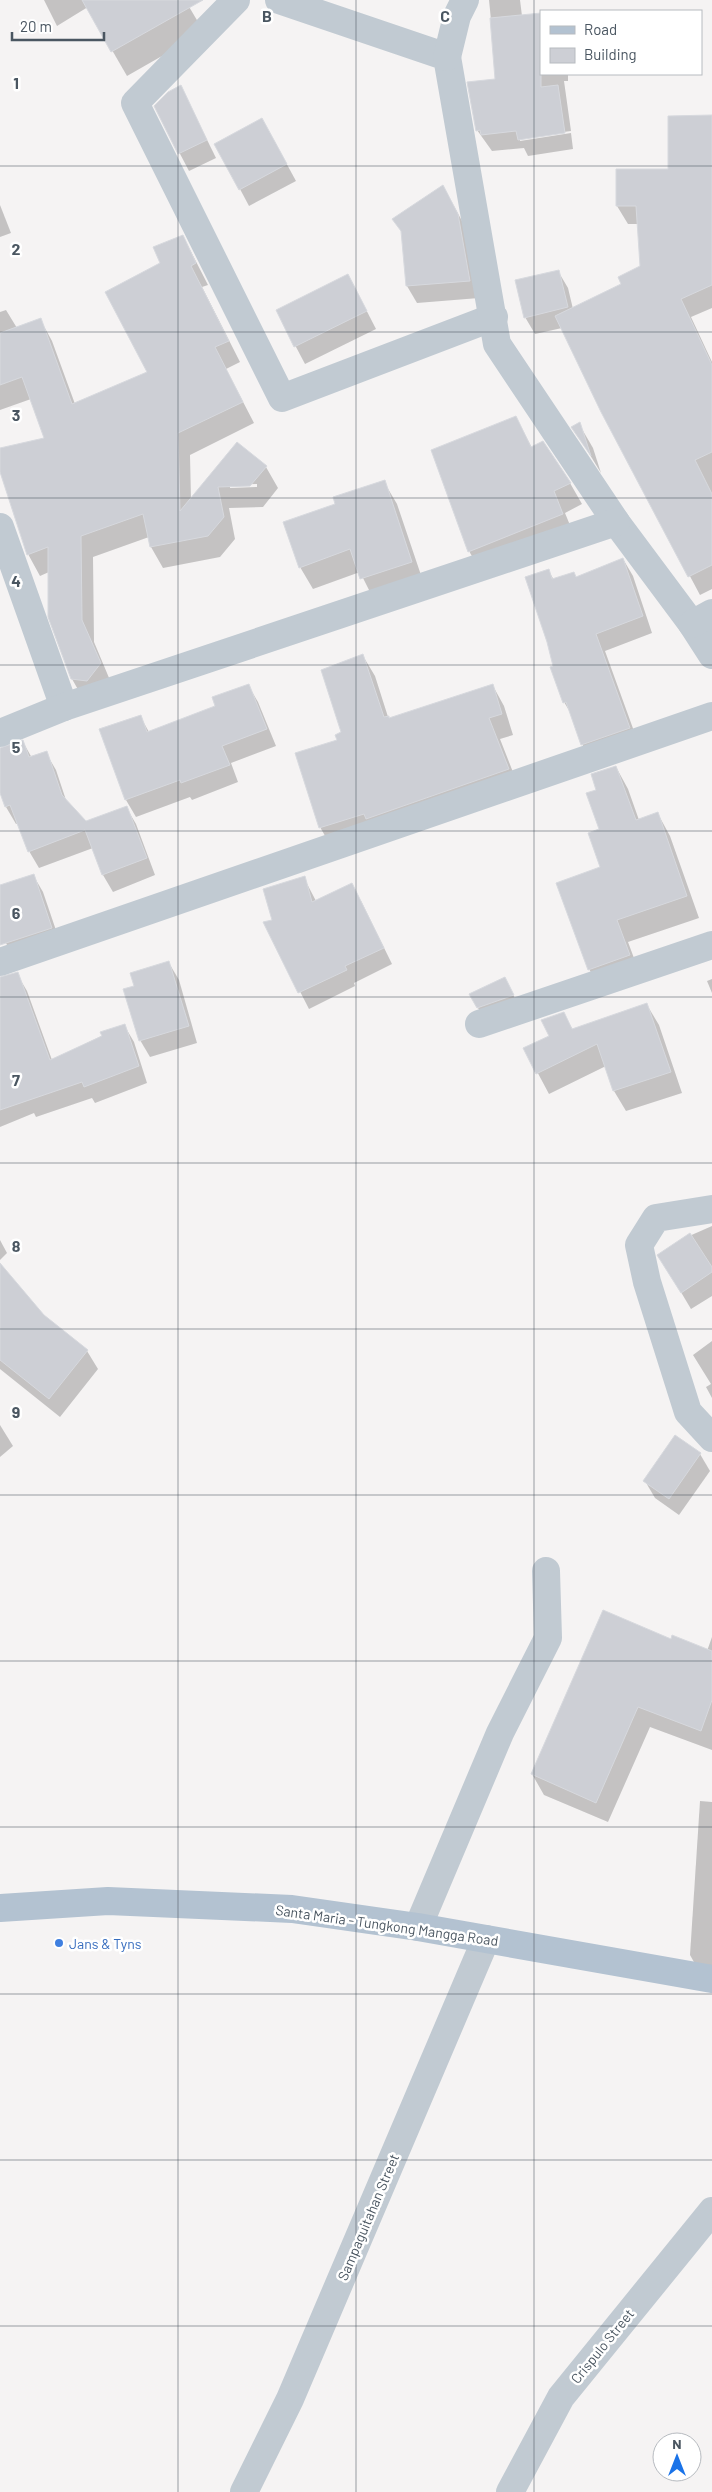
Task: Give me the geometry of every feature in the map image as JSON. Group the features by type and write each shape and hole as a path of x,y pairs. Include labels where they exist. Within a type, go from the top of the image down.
{"main road":[{"name":"Santa Maria - Tungkong Mangga Road","path":"0,1908 108,1900 292,1909 486,1939 712,1979"}],"street":[{"path":"236,0 135,103 282,398 494,317"},
{"path":"279,0 447,57"},
{"path":"465,0 457,16 447,57 494,317 497,344 616,522 702,618 712,655"},
{"path":"0,732 64,707 616,522"},
{"path":"0,527 64,707"},
{"path":"0,962 712,716"},
{"path":"479,1024 712,945"},
{"path":"712,1209 656,1218 640,1245 647,1282 688,1412 712,1438"},
{"path":"418,1928 500,1733 548,1638 546,1571"},
{"name":"Sampaguitahan Street","path":"244,2492 290,2399 486,1939"},
{"name":"Crispulo Street","path":"510,2492 561,2397 712,2211"}],"building":[{"path":"82,0 203,0 111,52"},
{"path":"540,13 541,87 558,85 565,133 518,140 516,131 481,135 480,130 476,131 467,82 495,79 490,18"},
{"path":"181,85 207,140 178,154 154,106 168,92"},
{"path":"712,115 712,285 681,299 712,365 712,452 695,460 712,494 712,565 688,577 601,412 555,316 621,284 618,277 640,266 636,206 616,206 616,169 668,169 668,116"},
{"path":"262,118 287,164 239,190 214,144"},
{"path":"443,185 458,214 470,281 406,286 401,231 392,219"},
{"path":"183,235 196,263 191,266 229,341 215,347 243,402 178,433 180,511 237,442 267,466 250,486 218,487 224,517 208,536 150,547 143,514 81,536 82,620 101,663 87,681 71,679 48,617 48,547 27,555 0,472 0,448 44,438 22,377 0,385 0,333 41,318 72,404 147,372 105,292 160,263 153,247"},
{"path":"559,270 568,307 524,318 515,280"},
{"path":"348,274 367,311 294,347 276,310"},
{"path":"516,416 531,447 543,441 571,483 554,491 563,514 468,552 431,450"},
{"path":"580,422 591,456 571,427"},
{"path":"385,480 412,562 360,579 350,549 299,568 283,522 335,504 333,497"},
{"path":"623,558 643,616 596,634 630,728 581,745 566,702 563,703 550,667 553,666 547,642 525,577 549,569 552,579 574,572 576,577"},
{"path":"363,654 384,717 389,716 389,718 493,684 502,714 489,718 509,769 366,819 364,814 319,828 295,753 337,740 335,735 341,732 321,670"},
{"path":"249,684 267,729 222,746 230,765 181,783 180,780 125,800 99,729 141,715 147,732 215,706 212,697"},
{"path":"23,740 29,757 47,751 62,795 86,821 127,806 147,858 102,875 85,830 28,852 10,805 5,807 0,793 0,748"},
{"path":"616,766 636,820 658,812 687,896 617,920 630,955 588,970 556,883 600,867 588,833 599,829 586,793 596,790 591,774"},
{"path":"34,874 52,928 0,945 0,885"},
{"path":"305,876 312,902 352,883 384,948 345,966 347,970 298,993 263,922 272,920 263,889"},
{"path":"169,961 189,1026 139,1041 123,989 134,986 130,973"},
{"path":"18,972 50,1060 102,1036 100,1032 125,1024 139,1066 84,1087 82,1082 0,1110 0,977"},
{"path":"505,977 514,995 477,1008 469,994"},
{"path":"647,1003 671,1072 613,1091 597,1044 536,1074 523,1048 549,1036 541,1020 564,1012 572,1029"},
{"path":"690,1233 712,1267 712,1272 681,1293 657,1255"},
{"path":"0,1263 44,1315 88,1350 49,1399 0,1360"},
{"path":"675,1435 701,1453 669,1499 643,1481"},
{"path":"603,1610 671,1639 672,1635 712,1651 712,1700 701,1731 638,1707 596,1803 531,1774"}],"place":[{"name":"Jans & Tyns","path":"59,1943"}]}
